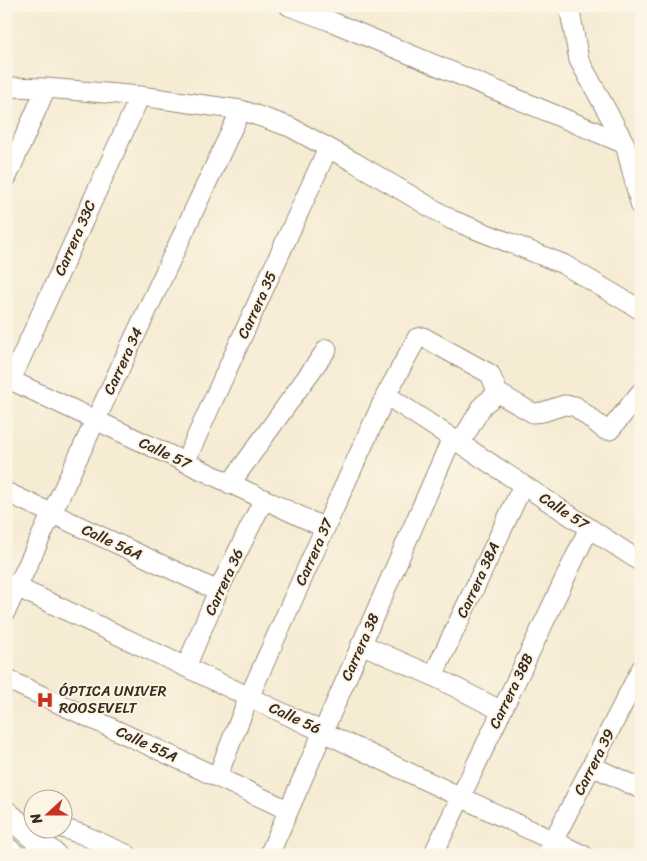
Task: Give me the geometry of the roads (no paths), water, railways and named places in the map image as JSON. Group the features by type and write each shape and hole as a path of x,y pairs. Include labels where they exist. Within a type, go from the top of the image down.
{"main road":[{"path":"17,817 54,855"},
{"path":"6,849 13,855"}],"street":[{"path":"289,6 340,25 625,144"},
{"path":"569,6 580,60 625,144 641,207"},
{"path":"6,87 46,88 140,96 240,110 290,126 452,220 563,264 641,310"},
{"path":"6,179 46,88"},
{"name":"Carrera 33C","path":"8,379 140,96"},
{"name":"Carrera 34","path":"6,611 12,584 52,514 240,110"},
{"name":"Carrera 35","path":"185,462 328,148"},
{"name":"Carrera 37","path":"217,777 249,697 325,528 386,395 417,338 423,337 490,374 498,393"},
{"path":"230,484 327,349"},
{"name":"Calle 57","path":"8,379 325,528"},
{"path":"498,393 533,413 543,412 564,404 575,406 605,430 610,430 641,392"},
{"name":"Carrera 38","path":"269,855 361,644 456,441 483,405 498,393"},
{"name":"Calle 57","path":"386,395 641,562"},
{"name":"Carrera 38A","path":"433,676 523,485"},
{"name":"Calle 56A","path":"6,492 218,591"},
{"name":"Carrera 36","path":"186,667 218,591 264,499"},
{"name":"Carrera 38B","path":"433,855 590,528"},
{"name":"Calle 56","path":"12,584 461,797 550,848 583,855"},
{"path":"361,644 433,676 502,711"},
{"name":"Carrera 39","path":"550,848 641,669"},
{"name":"Calle 55A","path":"6,679 288,810"},
{"path":"592,766 641,789"},
{"path":"72,831 128,855"}],"place":[{"name":"ÓPTICA UNIVER ROOSEVELT","path":"45,700"}]}
